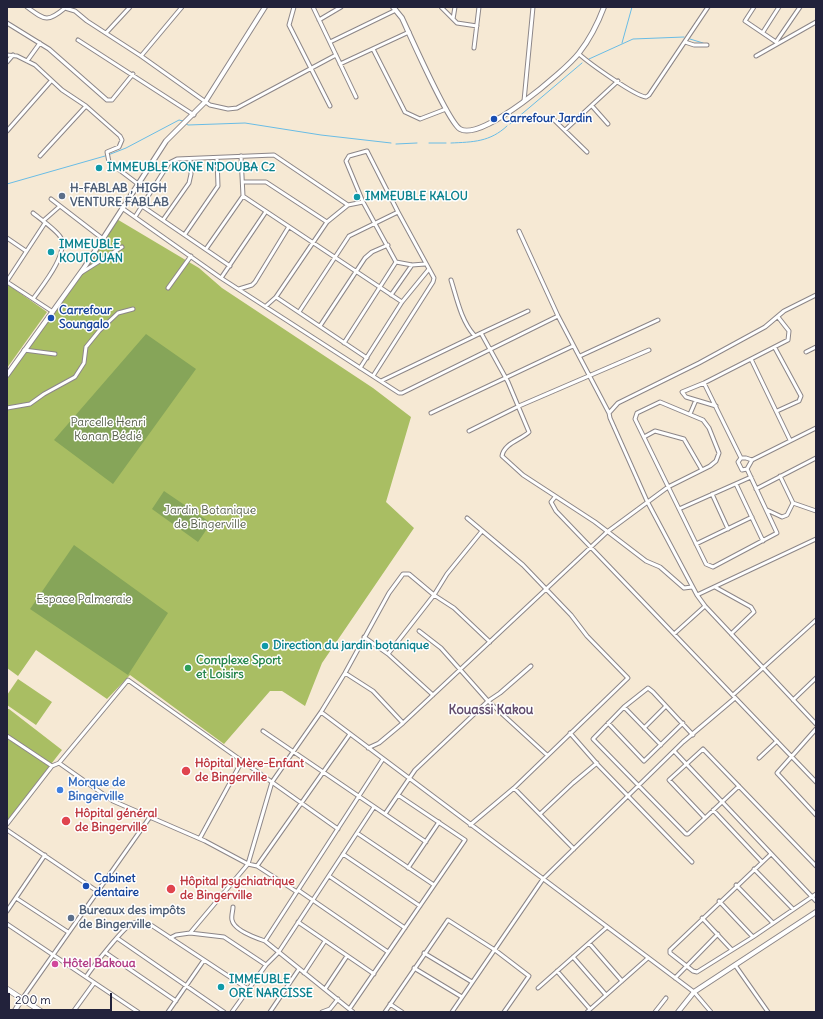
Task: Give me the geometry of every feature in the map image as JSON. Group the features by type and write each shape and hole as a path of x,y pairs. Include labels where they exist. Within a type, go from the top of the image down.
{"main road":[{"path":"7,989 42,1012"}],"street":[{"path":"28,7 40,16 49,19 65,8 75,11 205,102 219,108 237,108 336,55"},
{"path":"75,11 78,7"},
{"path":"106,33 130,7"},
{"path":"141,56 182,7"},
{"path":"7,374 80,274 170,136 194,115 205,102 266,7"},
{"path":"294,7 289,24 330,106"},
{"path":"313,7 356,97"},
{"path":"319,20 341,7"},
{"path":"440,7 457,23 477,26"},
{"path":"453,19 455,7"},
{"path":"474,48 479,7"},
{"path":"524,101 533,7"},
{"path":"330,42 394,9 409,32 446,109 459,129 466,131 478,128 503,117 524,101 578,54 590,36 604,7"},
{"path":"578,54 589,63 636,93 646,97 649,95 708,7"},
{"path":"754,7 745,21 776,42 800,7"},
{"path":"763,32 779,7"},
{"path":"756,56 816,22"},
{"path":"7,23 40,42 107,100 112,100 133,74"},
{"path":"340,64 409,32"},
{"path":"78,40 133,74 194,115"},
{"path":"27,61 40,42"},
{"path":"685,42 694,45 708,45"},
{"path":"373,49 405,112 420,119 446,109"},
{"path":"7,55 13,55 38,68 51,81 86,106 122,138 117,149 107,152 109,162 138,184"},
{"path":"7,62 13,55"},
{"path":"7,131 51,81"},
{"path":"565,130 618,81"},
{"path":"40,156 86,106"},
{"path":"592,106 608,124"},
{"path":"551,117 587,152"},
{"path":"372,376 433,282 433,274 425,264 367,151 349,156 346,161 363,202 376,223 396,262"},
{"path":"135,217 169,163 177,158 190,159 274,155 348,205"},
{"path":"206,249 243,196 241,156"},
{"path":"184,234 218,186 217,158"},
{"path":"163,220 189,183 191,174 190,159"},
{"path":"243,182 266,182 327,222"},
{"path":"243,196 288,228 402,302"},
{"path":"51,199 103,239"},
{"path":"266,306 276,297 327,222 348,205 363,202"},
{"path":"52,312 7,282 44,222 60,206"},
{"path":"142,206 230,266"},
{"path":"122,208 221,278 239,288 398,393 558,316"},
{"path":"299,312 349,236 398,212"},
{"path":"33,213 61,238 61,251 57,263 33,300"},
{"path":"221,278 266,213"},
{"path":"239,288 252,285 255,282 288,228"},
{"path":"519,231 558,316 609,413 647,501 692,587 705,606 816,724"},
{"path":"7,238 26,251"},
{"path":"320,326 355,272 368,255 388,245"},
{"path":"80,274 122,247"},
{"path":"168,288 191,256"},
{"path":"396,262 412,265 425,264"},
{"path":"344,343 396,262"},
{"path":"391,295 412,265"},
{"path":"360,368 402,302 429,269"},
{"path":"451,280 460,309 469,329 474,335"},
{"path":"609,413 618,403 699,363 765,327 784,311 816,295"},
{"path":"276,297 367,358"},
{"path":"7,408 30,404 44,394 75,377 84,363 86,346 99,330 118,312 133,309"},
{"path":"381,381 474,335 528,311"},
{"path":"716,406 686,397 682,392 704,383 786,342 790,336 789,331 778,317"},
{"path":"580,356 658,320"},
{"path":"481,333 491,348 506,378 530,432 506,447 502,456 522,475 607,532 646,561 660,567 684,588 692,587"},
{"path":"430,413 573,346"},
{"path":"806,352 816,347"},
{"path":"775,348 801,396 799,401 777,411"},
{"path":"24,350 55,354"},
{"path":"469,431 519,406 649,350"},
{"path":"751,359 790,440"},
{"path":"704,383 741,458"},
{"path":"690,414 696,400"},
{"path":"368,748 379,743 403,723 607,532 647,501 668,487 714,463 719,453 706,424 690,414 657,403 635,416 644,437 668,487 706,564 714,567 776,535 778,531 747,469"},
{"path":"747,469 752,460 816,428"},
{"path":"644,437 656,431 684,439 702,470"},
{"path":"741,458 752,460"},
{"path":"741,458 738,462 738,466 742,470 747,469"},
{"path":"756,488 816,458"},
{"path":"780,476 793,503 816,511"},
{"path":"679,508 751,477"},
{"path":"736,484 763,541"},
{"path":"712,494 728,529"},
{"path":"555,497 551,502 556,511 592,546 816,782"},
{"path":"767,510 782,517 787,515 793,503"},
{"path":"696,544 752,517"},
{"path":"467,518 523,565 571,615 594,644 628,676 627,679 514,788 470,825"},
{"path":"388,654 434,595 447,574 482,531"},
{"path":"697,595 816,539"},
{"path":"190,933 248,864 272,782 321,712 345,673 389,593 403,574 409,574 434,595 454,608 490,642"},
{"path":"715,587 751,607 754,612 731,634"},
{"path":"674,634 705,606"},
{"path":"452,1012 543,879 674,751 693,735 762,668 816,620"},
{"path":"419,631 444,652 488,700 547,755"},
{"path":"364,637 388,654 433,695"},
{"path":"385,814 415,770 488,700 500,694 531,666"},
{"path":"345,673 373,691 403,723"},
{"path":"793,700 816,678"},
{"path":"7,824 52,766 59,763 128,680 338,829"},
{"path":"693,735 648,688 624,707 593,739 684,833 688,834 739,786"},
{"path":"644,728 666,706"},
{"path":"624,707 661,745"},
{"path":"321,712 694,992 711,1012"},
{"path":"608,723 644,761 683,723"},
{"path":"816,729 777,772 816,814"},
{"path":"263,731 426,842"},
{"path":"570,733 692,862"},
{"path":"257,866 350,734"},
{"path":"7,736 52,766"},
{"path":"759,758 777,741"},
{"path":"705,818 669,780 705,749 816,866"},
{"path":"674,751 816,901"},
{"path":"265,940 383,759"},
{"path":"200,838 242,761"},
{"path":"59,763 113,801 200,838 248,864 257,866 313,900 388,952"},
{"path":"540,814 597,763"},
{"path":"514,788 574,849"},
{"path":"350,1008 465,840 398,795"},
{"path":"232,1012 266,964 278,953 374,807"},
{"path":"713,810 762,862"},
{"path":"14,1012 52,954 150,817"},
{"path":"408,868 439,822"},
{"path":"7,830 97,891"},
{"path":"357,833 434,885"},
{"path":"343,854 420,906"},
{"path":"771,854 736,885 669,952 696,972 753,937 816,894"},
{"path":"7,911 45,856"},
{"path":"754,869 793,909"},
{"path":"329,876 405,928"},
{"path":"736,885 773,923"},
{"path":"16,898 68,932"},
{"path":"720,901 753,937"},
{"path":"233,907 233,923 248,935 265,940 278,953 350,1008 353,1012"},
{"path":"678,1012 694,992 816,912"},
{"path":"702,918 732,950"},
{"path":"385,1012 448,920 495,950 529,977 504,1012"},
{"path":"86,977 125,927 138,922 151,926 248,989"},
{"path":"298,922 374,974"},
{"path":"7,924 138,1012"},
{"path":"538,988 607,927"},
{"path":"170,938 190,933 224,937 266,964"},
{"path":"675,978 718,934"},
{"path":"117,938 224,1012"},
{"path":"304,972 325,941"},
{"path":"589,943 622,981"},
{"path":"106,953 176,1001"},
{"path":"424,953 472,982"},
{"path":"325,989 347,956"},
{"path":"573,957 606,995"},
{"path":"587,1012 648,958"},
{"path":"168,1012 204,960"},
{"path":"735,965 768,1012"},
{"path":"414,968 462,997"},
{"path":"270,1012 299,969"},
{"path":"557,971 590,1009"},
{"path":"74,1012 94,983"},
{"path":"655,1012 666,998"},
{"path":"322,1012 330,1009 338,999"},
{"path":"390,1004 402,1012"}],"green space":[{"name":"Jardin Botanique de Bingerville","path":"115,218 199,268 222,288 373,388 411,417 386,502 414,528 322,663 305,706 282,691 270,691 224,744 130,675 107,699 36,650 18,676 7,668 7,377"},
{"path":"7,284 47,312 7,368"},
{"name":"Parcelle Henri Konan Bédié","path":"146,334 196,369 113,484 54,440"},
{"path":"164,491 211,523 198,542 152,509"},
{"name":"Espace Palmeraie","path":"74,545 168,613 128,675 30,609"},
{"path":"18,679 52,702 36,725 7,705 7,695"},
{"path":"7,709 62,750 7,821"}],"waterway":[{"path":"622,43 632,7"},
{"path":"589,59 633,39 684,37"},
{"path":"690,39 703,43"},
{"path":"510,124 582,63"},
{"path":"108,155 126,148 179,120 183,121"},
{"path":"185,123 188,125 245,123 321,135 391,143"},
{"path":"451,143 488,138 507,126"},
{"path":"396,144 417,143"},
{"path":"429,143 446,143"},
{"path":"7,184 105,156"}],"place":[{"name":"Carrefour Jardin","path":"494,119"},
{"name":"IMMEUBLE KONE N'DOUBA C2","path":"99,168"},
{"name":"H-FABLAB , HIGH VENTURE FABLAB","path":"62,196"},
{"name":"IMMEUBLE KALOU","path":"357,197"},
{"name":"IMMEUBLE KOUTOUAN","path":"51,252"},
{"name":"Carrefour Soungalo","path":"51,318"},
{"name":"Direction du jardin botanique","path":"265,646"},
{"name":"Complexe Sport et Loisirs","path":"188,668"},
{"name":"Hôpital Mère-Enfant de Bingerville","path":"186,771"},
{"name":"Morque de Bingerville","path":"60,790"},
{"name":"Hôpital général de Bingerville","path":"66,821"},
{"name":"Cabinet dentaire","path":"86,886"},
{"name":"Hôpital psychiatrique de Bingerville","path":"171,889"},
{"name":"Bureaux des impôts de Bingerville","path":"71,918"},
{"name":"Hôtel Bakoua","path":"55,964"},
{"name":"IMMEUBLE ORE NARCISSE","path":"221,987"}],"district":[{"name":"Kouassi Kakou","path":"491,710"}]}
